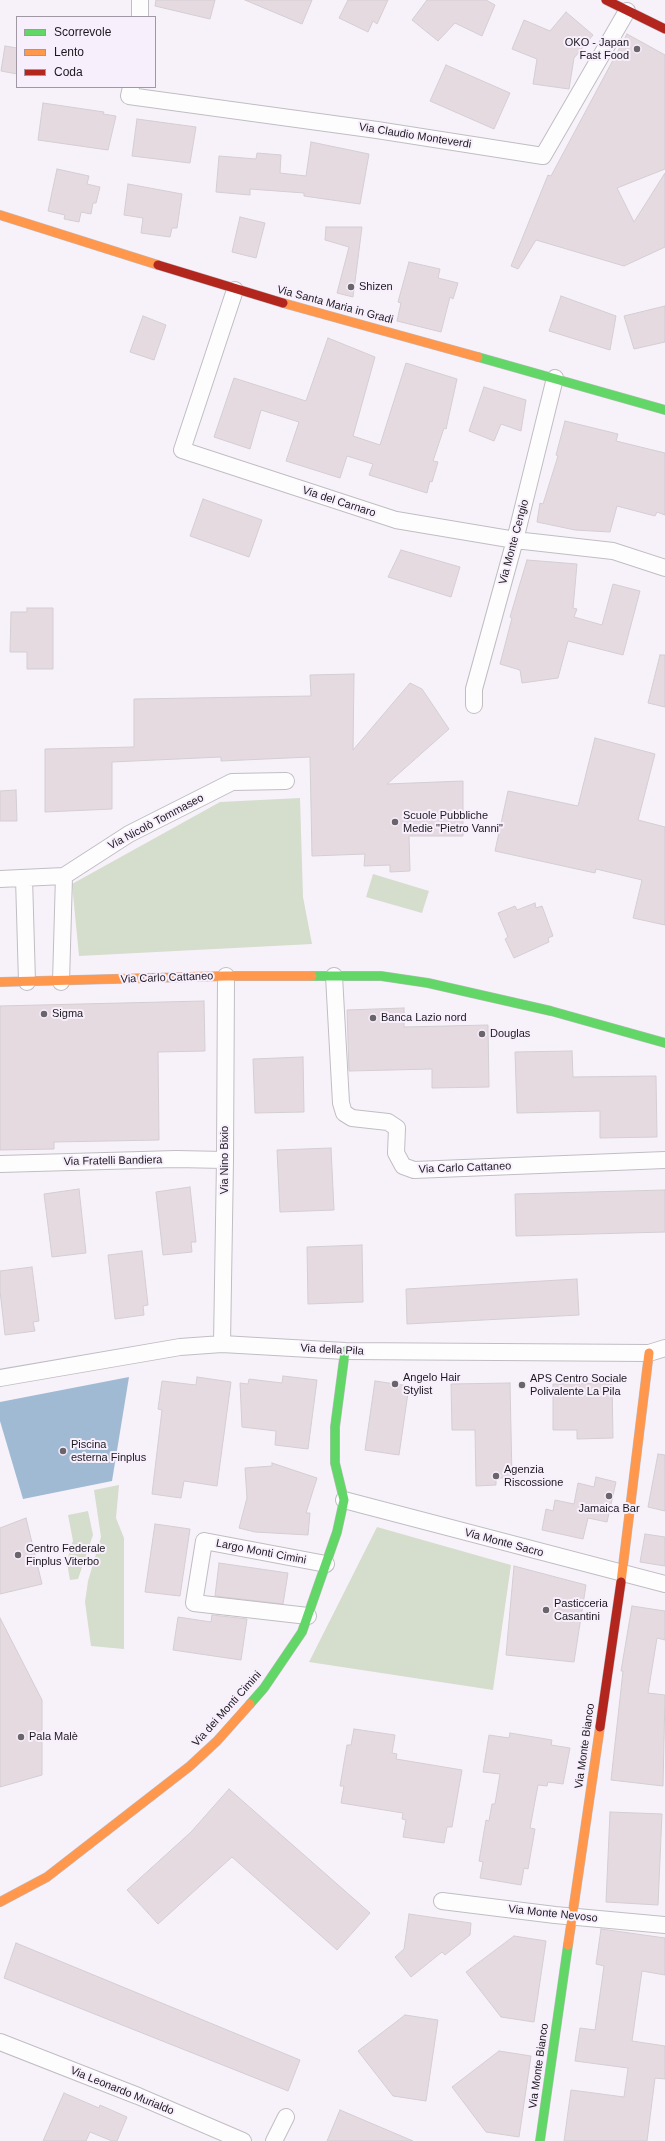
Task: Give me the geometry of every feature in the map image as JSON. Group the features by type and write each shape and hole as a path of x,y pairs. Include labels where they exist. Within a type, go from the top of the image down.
{"street":[{"path":"140,0 140,16"},
{"path":"606,0 665,29"},
{"name":"Via Claudio Monteverdi","path":"131,88 129,96 377,130 543,156 627,10"},
{"name":"Via Santa Maria in Gradi","path":"0,216 235,290 555,378 665,410"},
{"name":"Via del Carnaro","path":"235,290 182,450 396,520 515,540 613,551 665,568"},
{"name":"Via Monte Cengio","path":"474,705 474,689 515,540 555,378"},
{"name":"Via Nicolò Tommaseo","path":"64,876 129,834 232,782 286,781"},
{"path":"0,879 64,876 62,982"},
{"path":"24,878 27,982"},
{"name":"Via Carlo Cattaneo","path":"0,982 62,982 226,976 381,976 428,983 551,1012 665,1043"},
{"name":"Via Nino Bixio","path":"222,1344 226,1160 226,976"},
{"name":"Via Carlo Cattaneo","path":"334,976 340,1103 344,1113 352,1118 388,1122 397,1128 396,1153 403,1166 414,1170 665,1160"},
{"name":"Via Fratelli Bandiera","path":"0,1164 176,1159 226,1160"},
{"name":"Via della Pila","path":"0,1378 180,1347 222,1344 345,1351 650,1353 665,1348"},
{"name":"Via dei Monti Cimini","path":"0,1902 47,1877 166,1786 207,1751 264,1688 302,1632 337,1532 344,1500 335,1456 335,1427 345,1351"},
{"name":"Via Monte Bianco","path":"540,2141 621,1574 650,1353"},
{"name":"Via Monte Sacro","path":"344,1500 621,1574 665,1584"},
{"name":"Largo Monti Cimini","path":"308,1616 194,1603 204,1541 326,1564"},
{"name":"Via Monte Nevoso","path":"442,1901 665,1925"},
{"name":"Via Leonardo Murialdo","path":"0,2042 138,2096 213,2135 243,2141"},
{"path":"274,2141 286,2117"}],"green space":[{"path":"300,798 303,897 312,944 79,956 72,884 220,802"},
{"path":"373,874 429,891 422,913 366,897"},
{"path":"119,1485 116,1518 124,1538 124,1649 91,1646 85,1602 88,1581 101,1537 94,1490"},
{"path":"88,1511 93,1535 78,1579 70,1580 67,1563 73,1541 68,1515"},
{"path":"377,1527 511,1565 493,1690 309,1662"}],"water":[{"name":"Piscina esterna Finplus","path":"129,1377 112,1481 23,1499 0,1421 0,1402"}],"building":[{"path":"156,0 215,0 210,19 155,6"},
{"path":"245,0 312,0 302,24"},
{"path":"348,0 388,0 377,24 373,21 368,32 339,18"},
{"path":"427,0 486,0 495,5 482,36 455,23 438,41 412,20"},
{"path":"566,12 593,35 574,58 569,89 533,84 537,59 512,49 524,20 550,31"},
{"path":"627,34 665,55 665,169 617,188 634,222 665,173 665,247 624,266 536,240 518,269 511,266 548,175 551,176"},
{"path":"5,46 16,48 16,74 1,71"},
{"path":"446,65 510,93 494,129 430,101"},
{"path":"43,103 104,112 103,114 116,116 108,150 38,140"},
{"path":"137,119 196,127 190,163 132,156"},
{"path":"311,142 369,154 360,204 304,196 304,193 250,189 250,195 216,192 219,156 256,159 257,153 281,155 280,173 306,176"},
{"path":"57,169 89,176 87,184 100,187 96,203 93,203 91,214 81,212 79,222 64,219 65,215 48,211"},
{"path":"128,184 182,194 177,228 172,228 170,237 141,233 143,218 124,215"},
{"path":"240,217 265,223 256,258 232,252"},
{"path":"326,227 362,227 353,297 337,293 349,247 325,240"},
{"path":"409,262 440,269 438,278 458,283 453,299 450,297 441,332 397,321 401,303 398,302"},
{"path":"561,296 616,316 610,350 549,331"},
{"path":"665,306 665,342 634,349 624,316"},
{"path":"143,316 166,325 154,360 130,352"},
{"path":"328,338 375,357 353,436 380,445 406,363 457,379 446,429 444,428 433,461 438,462 427,493 369,475 373,464 347,456 340,478 286,461 299,422 261,410 250,449 214,437 234,378 306,401"},
{"path":"484,387 526,400 521,431 501,424 494,441 469,431"},
{"path":"565,421 618,434 616,441 665,453 665,515 657,512 655,516 617,506 610,532 575,530 537,522 540,503 543,504 558,456 556,455"},
{"path":"203,499 262,520 249,557 190,536"},
{"path":"401,550 460,567 451,597 388,577"},
{"path":"527,560 577,564 573,608 577,609 574,617 602,625 613,584 640,591 623,655 568,641 558,678 522,683 520,670 500,664 512,618 510,617"},
{"path":"27,608 53,608 53,669 27,669 27,652 10,652 11,612 27,612"},
{"path":"660,655 665,655 665,707 648,703"},
{"path":"354,674 353,750 410,683 422,689 449,729 387,784 463,781 463,836 409,836 410,871 390,872 390,865 364,866 365,854 312,856 310,757 221,761 221,757 112,762 112,809 45,812 45,749 134,747 134,699 311,696 310,675"},
{"path":"595,738 655,754 638,820 665,827 665,925 633,918 642,880 596,869 595,873 495,851 508,791 578,806"},
{"path":"16,790 17,821 0,821 0,791"},
{"path":"535,903 536,908 542,906 553,936 548,938 549,942 514,958 505,939 508,937 498,913 515,906 517,910"},
{"path":"204,1001 205,1051 158,1052 159,1140 54,1142 54,1149 0,1150 0,1006"},
{"path":"404,1008 404,1027 488,1025 489,1087 432,1088 432,1069 349,1071 347,1010"},
{"path":"572,1051 573,1077 656,1076 657,1137 600,1138 600,1111 517,1113 515,1052"},
{"path":"303,1057 304,1112 255,1113 253,1059"},
{"path":"331,1148 334,1210 280,1212 277,1150"},
{"path":"190,1187 196,1242 191,1242 192,1252 163,1255 156,1192"},
{"path":"79,1189 86,1253 52,1257 44,1194"},
{"path":"665,1190 665,1232 516,1236 515,1194"},
{"path":"362,1245 363,1302 308,1304 307,1247"},
{"path":"142,1251 148,1305 143,1306 144,1315 115,1319 108,1255"},
{"path":"32,1267 39,1321 33,1322 35,1331 5,1335 0,1291 0,1271"},
{"path":"577,1279 579,1315 407,1324 406,1289"},
{"path":"283,1376 317,1380 308,1449 275,1445 276,1431 242,1427 240,1383 248,1384 249,1379 282,1383"},
{"path":"197,1377 231,1382 217,1486 184,1481 181,1498 152,1494 162,1410 158,1409 162,1381 196,1385"},
{"path":"375,1381 409,1386 399,1455 365,1450"},
{"path":"510,1383 512,1478 496,1478 496,1485 476,1486 475,1430 452,1430 451,1384"},
{"path":"612,1383 613,1438 577,1439 577,1430 553,1430 553,1384"},
{"path":"658,1454 665,1455 665,1511 648,1507"},
{"path":"272,1463 317,1478 306,1513 310,1513 308,1535 255,1532 239,1528 247,1498 245,1468 272,1466"},
{"path":"596,1477 616,1482 607,1522 588,1518 583,1539 542,1530 546,1509 553,1511 555,1500 574,1504 578,1483 594,1487"},
{"name":"Centro Federale Finplus Viterbo","path":"26,1518 42,1584 0,1594 0,1528"},
{"path":"155,1524 190,1529 180,1596 145,1592"},
{"path":"645,1534 665,1537 665,1566 640,1562"},
{"path":"219,1563 288,1573 283,1604 215,1596"},
{"name":"Pasticceria Casantini","path":"514,1566 586,1585 574,1662 506,1655"},
{"path":"632,1606 665,1611 665,1640 657,1638 648,1693 665,1695 663,1786 611,1780 623,1671 621,1671"},
{"path":"212,1615 247,1619 241,1660 173,1650 178,1617 211,1622"},
{"name":"Pala Malè","path":"0,1618 42,1700 42,1775 0,1787"},
{"path":"354,1729 395,1735 392,1753 397,1754 396,1759 462,1770 452,1827 447,1827 444,1843 403,1837 406,1820 402,1819 403,1813 341,1803 344,1786 340,1786 347,1745 351,1745"},
{"path":"510,1733 552,1740 551,1745 570,1748 563,1784 548,1782 547,1786 538,1785 530,1828 535,1829 528,1869 524,1868 521,1885 480,1878 483,1862 479,1861 486,1820 489,1821 492,1804 495,1804 500,1774 483,1772 489,1735 509,1738"},
{"path":"229,1789 370,1913 337,1950 232,1857 158,1924 127,1890 191,1832"},
{"path":"610,1812 662,1814 658,1905 606,1902"},
{"path":"409,1914 471,1923 470,1935 445,1955 442,1952 411,1977 395,1957 404,1949"},
{"path":"601,1929 665,1938 665,1975 642,1971 632,2041 665,2046 665,2079 655,2078 647,2141 564,2141 571,2090 624,2097 628,2068 575,2061 580,2028 595,2030 604,1966 596,1964"},
{"path":"514,1936 546,1941 534,2022 501,2017 466,1972"},
{"path":"16,1943 300,2060 288,2091 4,1978"},
{"path":"405,2015 438,2020 426,2101 393,2096 358,2051"},
{"path":"499,2051 531,2056 519,2137 486,2132 452,2087"},
{"path":"64,2093 99,2108 100,2105 127,2117 117,2141 112,2141 90,2132 86,2141 43,2141"},
{"path":"340,2110 413,2141 327,2141"}],"traffic: fast":[{"path":"478,357 665,410"},
{"path":"312,976 381,976 428,983 551,1011 665,1043"},
{"path":"250,1704 264,1688 302,1632 337,1532 344,1500 335,1463 335,1427 345,1351"},
{"path":"540,2141 568,1945"}],"traffic: slow":[{"path":"0,215 158,265"},
{"path":"283,303 478,357"},
{"path":"0,982 226,976 312,976"},
{"path":"621,1582 649,1353"},
{"path":"0,1902 47,1877 190,1766 217,1741 250,1704"},
{"path":"568,1945 600,1727"}],"traffic: jam":[{"path":"606,0 665,29"},
{"path":"158,265 283,303"},
{"path":"600,1727 621,1582"}],"place":[{"name":"OKO - Japan Fast Food","path":"637,49"},
{"name":"Shizen","path":"351,287"},
{"name":"Scuole Pubbliche Medie \"Pietro Vanni\"","path":"395,822"},
{"name":"Sigma","path":"44,1014"},
{"name":"Banca Lazio nord","path":"373,1018"},
{"name":"Douglas","path":"482,1034"},
{"name":"Angelo Hair Stylist","path":"395,1384"},
{"name":"APS Centro Sociale Polivalente La Pila","path":"522,1385"},
{"name":"Piscina esterna Finplus","path":"63,1451"},
{"name":"Agenzia Riscossione","path":"496,1476"},
{"name":"Jamaica Bar","path":"609,1496"},
{"name":"Centro Federale Finplus Viterbo","path":"18,1555"},
{"name":"Pasticceria Casantini","path":"546,1610"},
{"name":"Pala Malè","path":"21,1737"}]}
